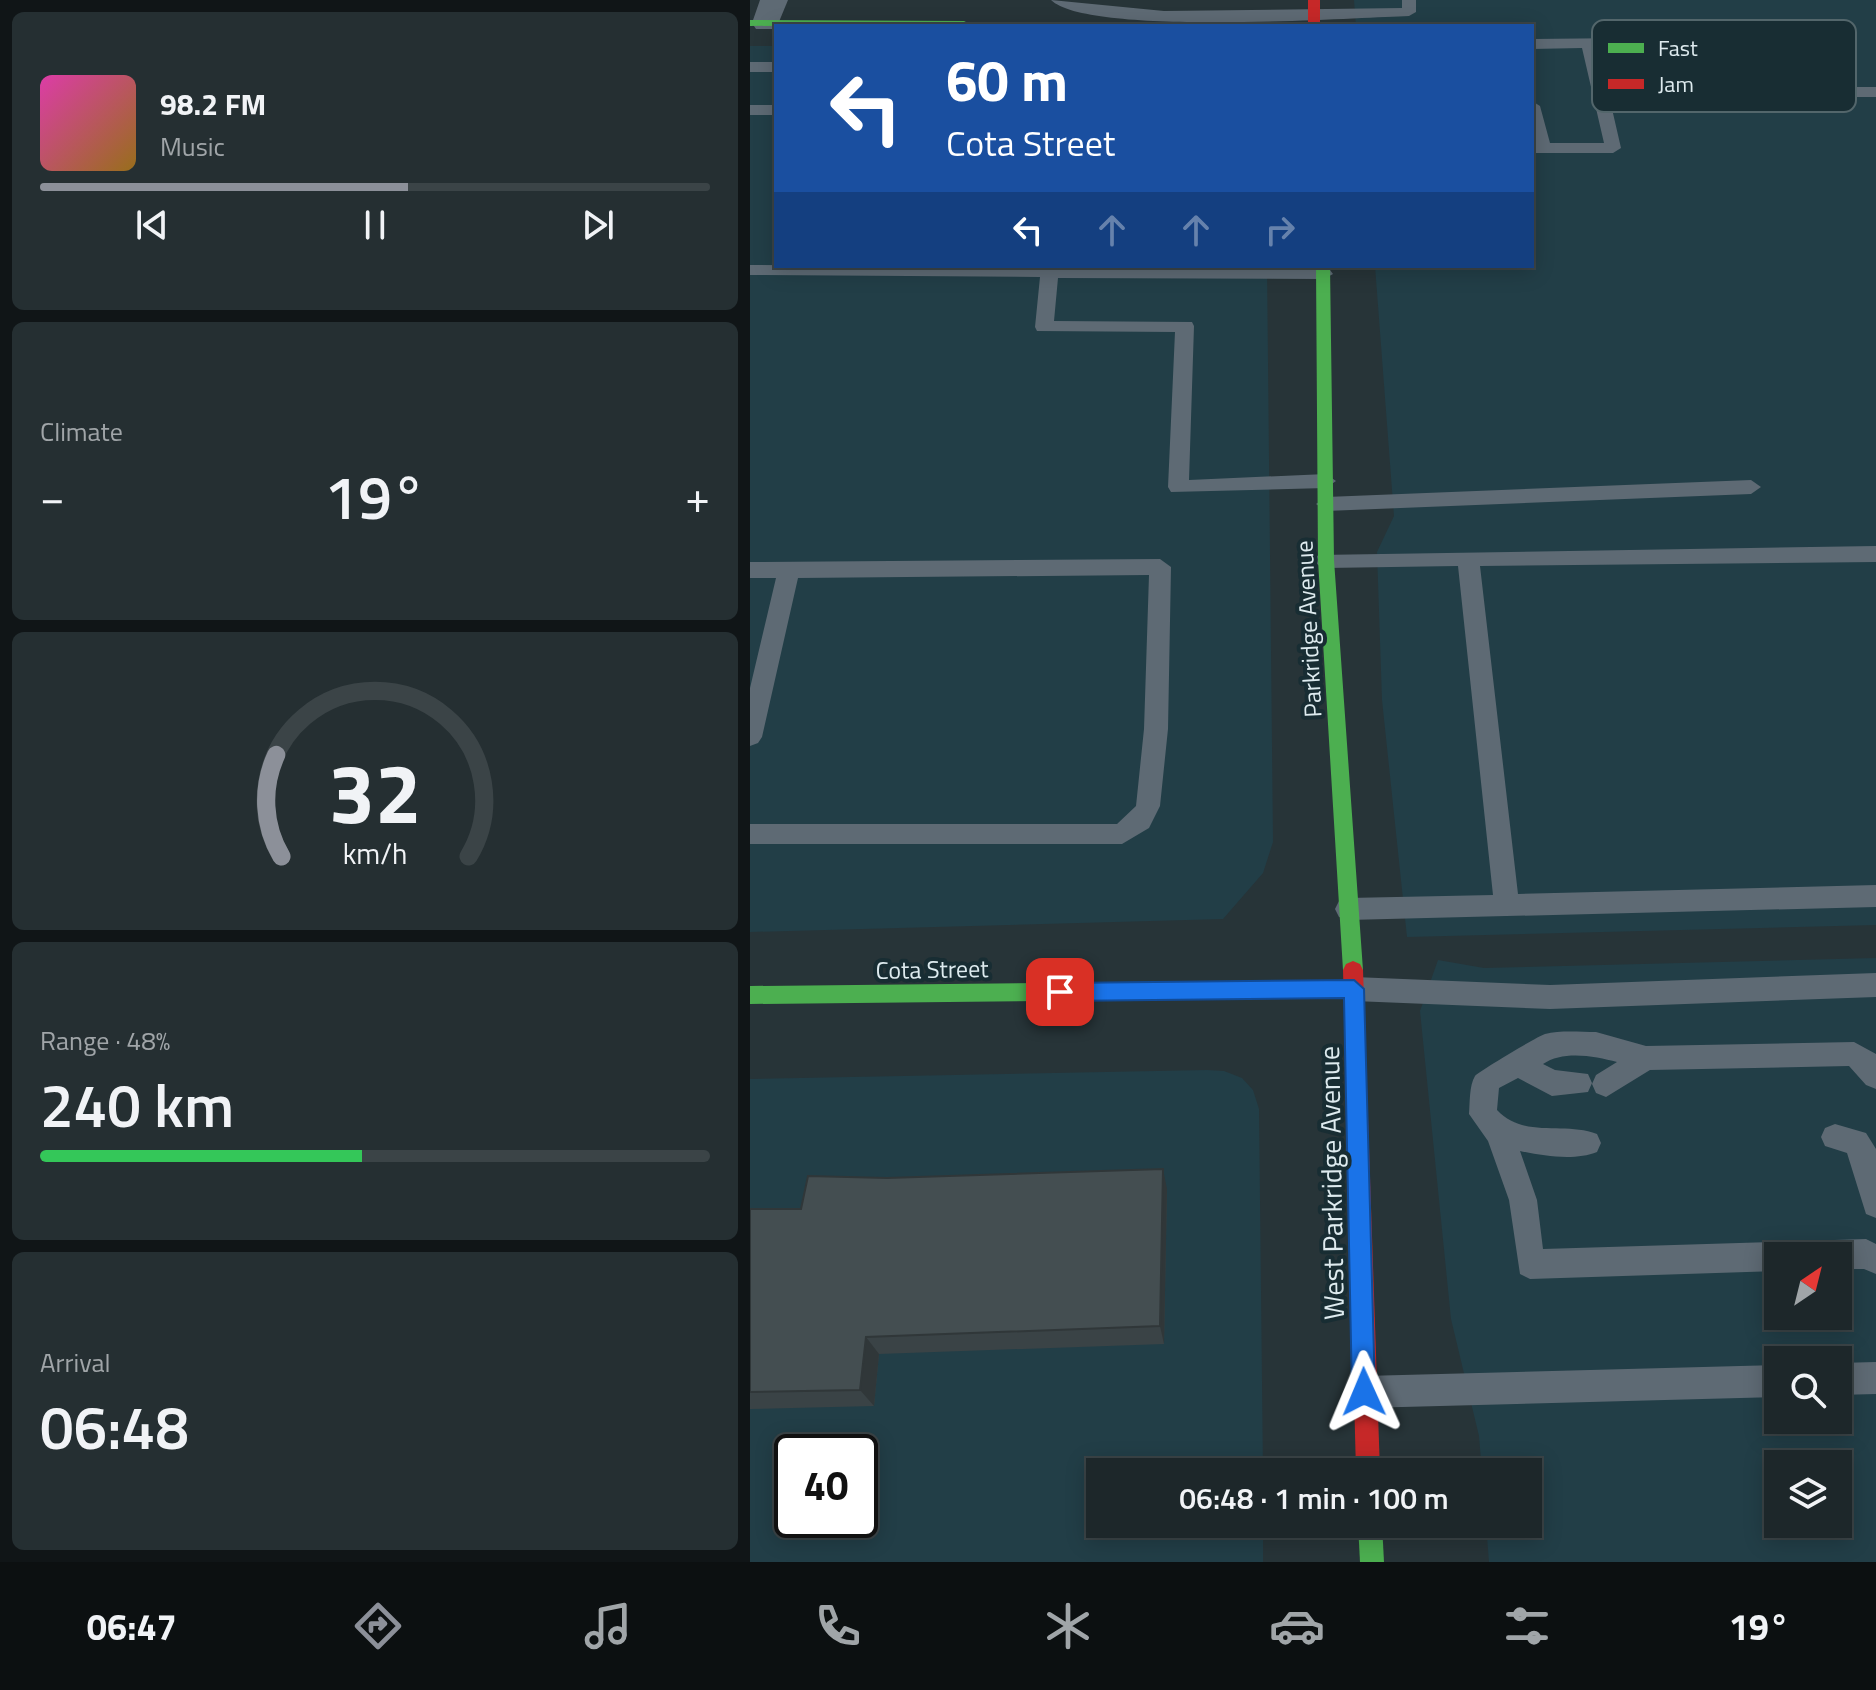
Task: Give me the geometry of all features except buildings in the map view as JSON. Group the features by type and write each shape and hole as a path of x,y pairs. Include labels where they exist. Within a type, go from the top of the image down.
{"street":[{"path":"763,15 964,24"},
{"name":"Parkridge Avenue","path":"1324,270 1326,560 1354,989"},
{"name":"Cota Street","path":"750,995 1354,989"},
{"name":"West Parkridge Avenue","path":"1354,989 1367,1458"},
{"path":"1371,1538 1372,1562"}],"lane":[{"path":"1058,0 1074,9 1151,17 1409,12 1409,0"},
{"path":"1534,44 1592,44"},
{"path":"1589,44 1592,57"},
{"path":"750,67 774,67"},
{"path":"750,110 774,110"},
{"path":"1534,123 1537,148 1613,148 1605,112"},
{"path":"770,271 774,259"},
{"path":"750,270 1049,273 1324,270"},
{"path":"1049,273 1044,327 1185,326 1178,487 1326,481"},
{"path":"1326,504 1751,487"},
{"path":"1326,560 1876,554"},
{"path":"1468,558 1507,905"},
{"path":"750,570 1160,567 1156,729 1148,806 1140,821 1122,834 750,834"},
{"path":"750,737 789,570"},
{"path":"1348,909 1876,896"},
{"path":"1354,989 1550,997 1876,985"},
{"path":"1764,1256 1530,1264 1523,1200 1500,1133 1483,1114 1486,1082 1500,1072 1520,1065 1548,1045 1596,1044 1646,1058 1854,1054 1870,1066 1876,1076"},
{"path":"1606,1084 1646,1058"},
{"path":"1520,1065 1552,1083 1578,1083"},
{"path":"1500,1133 1539,1142 1587,1143"},
{"path":"1835,1137 1856,1142 1866,1159 1876,1204"},
{"path":"1852,1254 1866,1254 1876,1259"},
{"path":"1852,1379 1876,1378"},
{"path":"1364,1392 1764,1381"}],"shaded area":[{"path":"1354,0 1876,0 1876,925 1407,937 1382,700 1377,552 1394,516 1375,268 1534,268 1534,24 1356,24"},
{"path":"750,46 774,46 774,268 1267,268 1273,842 1263,873 1223,919 750,932"},
{"path":"1876,958 1876,1562 1489,1562 1487,1538 1542,1538 1542,1458 1481,1458 1479,1436 1451,1319 1420,1011 1438,960 1484,968"},
{"path":"1207,1070 1224,1071 1242,1078 1253,1090 1259,1109 1263,1458 1086,1458 1086,1538 1263,1538 1263,1562 750,1562 750,1079"}],"traffic: fast":[{"path":"750,23 964,24"},
{"path":"1323,268 1326,560 1353,970"},
{"path":"750,995 1354,989"},
{"path":"1371,1538 1372,1562"}],"traffic: jam":[{"path":"1314,0 1314,24"},
{"path":"1353,970 1368,1458"}],"route":[{"path":"1060,992 1354,989 1364,1392"}]}
